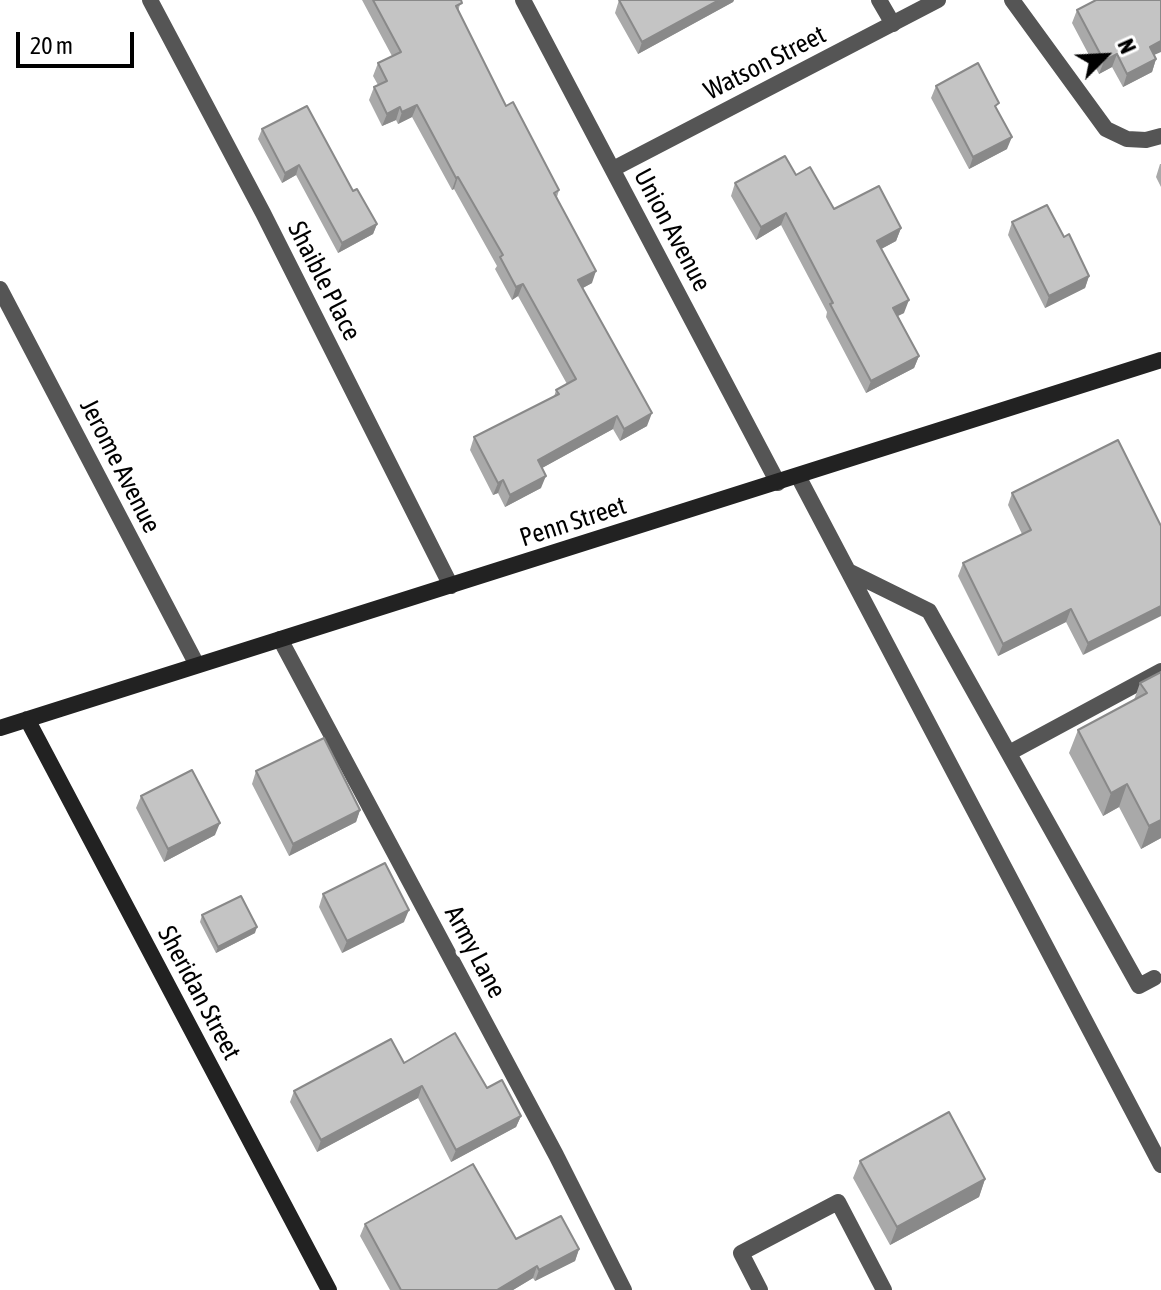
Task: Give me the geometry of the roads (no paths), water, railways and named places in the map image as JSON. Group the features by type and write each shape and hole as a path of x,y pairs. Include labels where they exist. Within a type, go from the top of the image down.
{"street":[{"name":"Shaible Place","path":"150,0 263,213 451,586"},
{"name":"Union Avenue","path":"523,0 778,483"},
{"path":"879,0 893,24"},
{"name":"Watson Street","path":"613,169 938,0"},
{"path":"1012,0 1106,129 1127,139 1146,140 1161,136"},
{"name":"Jerome Avenue","path":"0,289 197,665"},
{"name":"Penn Street","path":"0,728 1161,360"},
{"path":"798,476 1161,1165"},
{"path":"848,571 929,611 1139,986 1154,978"},
{"name":"Army Lane","path":"280,639 549,1141 624,1290"},
{"path":"1009,753 1161,671"},
{"name":"Sheridan Street","path":"27,719 329,1290"},
{"path":"760,1290 741,1253 838,1202 884,1290"}]}
